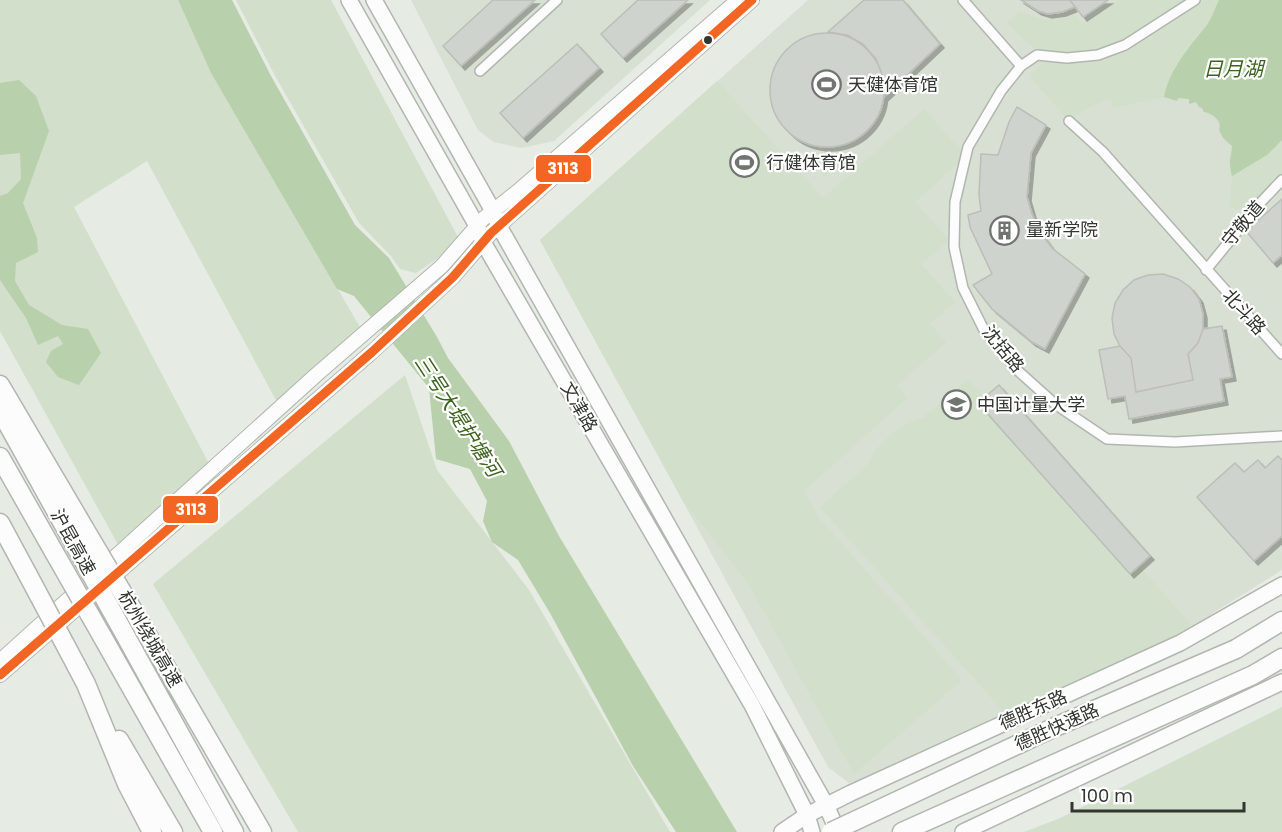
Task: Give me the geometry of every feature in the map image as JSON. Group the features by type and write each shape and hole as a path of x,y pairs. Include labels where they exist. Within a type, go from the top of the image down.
{"highway":[{"name":"杭州绕城高速","path":"0,385 77,532 134,612 262,832"},
{"name":"沪昆高速","path":"0,410 77,532 119,624 234,832"},
{"name":"沪昆高速","path":"0,457 213,832"},
{"path":"0,523 86,684 174,832"},
{"name":"德胜快速路","path":"831,832 1055,727 1236,649 1282,621"},
{"name":"德胜快速路","path":"902,832 1253,675 1282,658"},
{"path":"86,684 127,784 152,832"}],"main road":[{"name":"文津路","path":"349,0 477,226 483,242 752,705 807,815 812,832"},
{"name":"文津路","path":"374,0 826,805 838,832"},
{"path":"0,660 442,266 493,211 738,0"},
{"path":"0,675 372,352 453,277 499,226 752,0"},
{"name":"德胜东路","path":"782,832 826,805 1180,643 1282,585"},
{"path":"963,832 1282,682"}],"street":[{"path":"480,72 557,0"},
{"path":"963,0 1021,66 1037,55 1067,58 1098,55 1125,45 1195,0"},
{"name":"沈括路","path":"1021,66 1001,91 968,147 955,202 954,247 963,288 984,330 1016,369 1054,404 1107,438 1175,442 1282,436"},
{"name":"北斗路","path":"1069,121 1103,153 1282,354"},
{"name":"守敬道","path":"1206,270 1282,180"}],"shaded area":[{"path":"0,0 178,0 211,73 367,339 284,415 147,161 74,207 216,477 126,559 0,331"},
{"path":"236,0 331,0 459,239 438,258 416,273 400,269 391,256 359,223 274,74"},
{"path":"411,0 710,0 554,141 521,148 494,142 478,130"},
{"name":"中国计量大学","path":"808,0 1282,0 1282,570 1213,613 1192,630 849,783 828,767 540,240"},
{"path":"1119,0 1282,0 1282,180 1252,213 1230,206 1232,176 1245,134 1200,84 1164,97 1113,108 1111,98 1078,113 1069,121 1030,77 1048,56 1029,44 1007,23 1020,11 1047,20 1060,19 1074,14 1082,24"},
{"path":"717,81 823,198 924,109 966,156 915,202 949,240 921,264 955,302 930,324 946,342 897,386 907,398 804,491 819,518 962,680 854,774 748,583 682,499 540,240"},
{"path":"405,375 437,470 529,590 670,832 298,832 153,584"},
{"path":"968,379 984,397 978,403 1139,566 1189,622 1192,630 1006,714 820,507 867,465 876,450 891,434 924,417"},
{"path":"1282,707 1282,832 1024,832 1058,819"}],"water":[{"name":"三号大堤护塘河","path":"178,0 232,0 271,76 355,225 389,258 448,358 509,441 559,536 737,832 676,832 633,766 550,613 518,560 492,542 483,521 487,501 470,469 436,459 429,388 354,296 337,289 211,73"},
{"name":"日月湖","path":"1219,0 1282,0 1282,140 1267,155 1232,176 1230,163 1232,146 1223,138 1216,118 1204,112 1196,102 1189,104 1189,99 1178,98 1177,101 1164,97 1175,68 1209,22"},
{"path":"19,80 36,96 49,131 23,203 37,238 38,252 16,263 15,281 29,305 62,325 88,329 101,353 79,385 58,377 46,362 51,351 63,344 58,336 38,345 26,318 0,280 0,196 8,193 21,179 20,153 0,155 0,83"}],"building":[{"path":"493,0 535,0 461,66 443,46"},
{"path":"638,0 688,0 623,58 601,34"},
{"name":"天健体育馆","path":"864,0 903,0 940,44 885,96 883,77 876,59 863,44 847,35 828,32"},
{"path":"1021,0 1070,0 1075,7 1048,14 1038,11"},
{"path":"1070,0 1108,0 1083,17"},
{"name":"天健体育馆","path":"827,33 849,37 859,42 875,58 880,68 884,90 880,112 875,122 859,138 849,143 827,147 805,143 795,138 779,122 774,112 770,90 774,68 779,58 795,42 805,37"},
{"path":"577,44 599,68 523,138 500,113"},
{"name":"量新学院","path":"1017,107 1046,125 1031,153 1027,197 1032,214 1040,232 1052,248 1085,274 1045,349 1032,342 992,309 973,285 992,274 970,227 968,215 981,211 979,195 981,154 998,155 1009,122"},
{"path":"1282,199 1282,255 1273,263 1246,231"},
{"path":"1163,274 1178,279 1190,287 1199,299 1203,314 1203,329 1198,343 1188,354 1193,380 1136,392 1131,358 1120,346 1114,334 1112,318 1115,303 1123,290 1134,280 1148,275"},
{"path":"1222,326 1232,377 1220,379 1224,401 1129,419 1125,396 1108,399 1099,350 1120,346 1131,358 1136,392 1193,380 1188,354 1198,343 1203,329"},
{"path":"999,385 1150,556 1130,574 978,403"},
{"path":"1278,456 1282,460 1282,536 1254,561 1197,497 1235,463 1244,472 1258,460 1265,468"}],"transit line":[{"name":"3113","path":"0,675 372,352 453,277 491,233 752,0"}],"place":[{"name":"天健体育馆","path":"827,85"},
{"name":"行健体育馆","path":"745,163"},
{"name":"量新学院","path":"1005,230"},
{"name":"中国计量大学","path":"956,405"}]}
